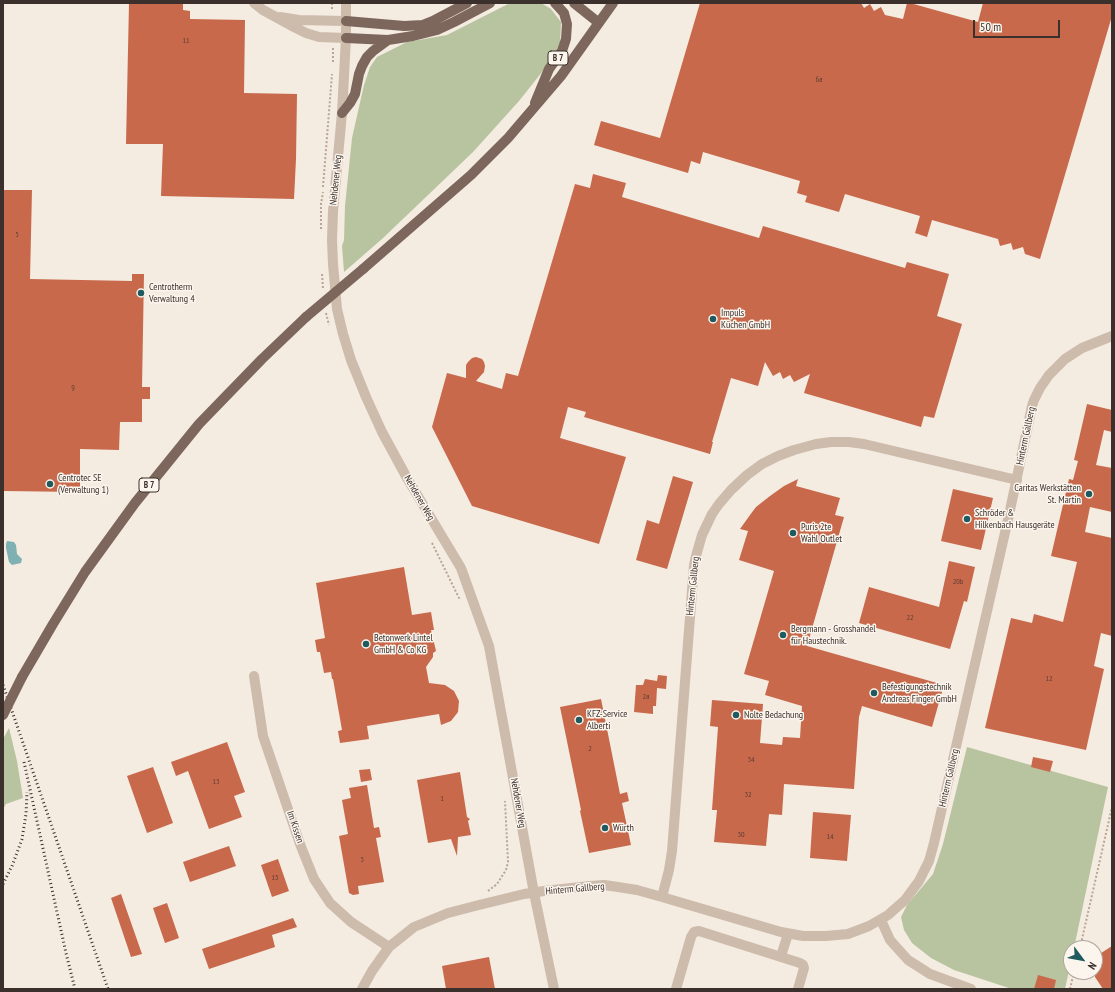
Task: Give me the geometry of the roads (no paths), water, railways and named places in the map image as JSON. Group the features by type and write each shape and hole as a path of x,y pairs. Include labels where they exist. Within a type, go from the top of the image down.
{"main road":[{"path":"346,21 404,26 423,25 433,22 467,3"},
{"path":"346,38 388,40 413,36 437,30 490,3"},
{"name":"B 7","path":"531,112 549,69 562,51 566,39 568,24 564,13 555,3"},
{"path":"574,3 599,22"},
{"name":"B 7","path":"3,715 22,677 52,624 85,572 135,502 199,424 262,359 306,317 471,175 508,138 561,76 599,22 609,4"},
{"path":"342,113 355,94 361,70 367,57 388,40"}],"street":[{"path":"254,3 306,33 319,36 346,38"},
{"name":"Nehdener Weg","path":"346,3 346,38 342,113 333,211 332,240 332,264 337,309 351,360 366,397 382,432 407,478 461,568 489,646 534,893 554,989"},
{"path":"275,16 299,20 346,21"},
{"name":"Hinterm Gallberg","path":"534,893 604,886 618,887 637,890 788,934 816,936 848,934 869,926 881,920 905,900 919,882 929,861 934,843 1017,480 1032,406 1044,381 1056,367 1070,355 1082,348 1112,336"},
{"name":"Hinterm Gallberg","path":"662,897 672,851 694,565 702,535 712,514 719,504 747,474 762,464 794,450 816,444 831,442 864,444 1017,480"},
{"name":"Im Kissen","path":"254,676 263,736 300,844 314,878 330,903 351,922 389,947"},
{"path":"362,989 372,970 389,947 414,927 448,913 534,893"},
{"path":"881,920 890,940 908,960 944,985 971,989"},
{"path":"676,989 691,937 694,932 699,931 800,962 804,968 798,989"},
{"path":"781,956 788,934"}],"water":[{"path":"7,541 14,542 16,545 17,554 22,559 21,563 12,565 9,562 6,548"}],"railway":[{"path":"3,685 108,989"},
{"path":"24,762 75,989"},
{"path":"3,884 12,866 22,839 26,814 27,792"}],"place":[{"name":"Centrotherm Verwaltung 4","path":"141,293"},
{"name":"Impuls Küchen GmbH","path":"713,319"},
{"name":"Centrotec SE (Verwaltung 1)","path":"50,484"},
{"name":"Caritas Werkstätten St. Martin","path":"1089,494"},
{"name":"Schröder & Hilkenbach Hausgeräte","path":"967,519"},
{"name":"Puris 2te Wahl Outlet","path":"793,533"},
{"name":"Bergmann - Grosshandel für Haustechnik.","path":"783,635"},
{"name":"Betonwerk Lintel GmbH & Co KG","path":"366,644"},
{"name":"Befestigungstechnik Andreas Finger GmbH","path":"874,693"},
{"name":"Nolte Bedachung","path":"736,715"},
{"name":"KFZ-Service Alberti","path":"579,720"},
{"name":"Würth","path":"605,828"}]}
